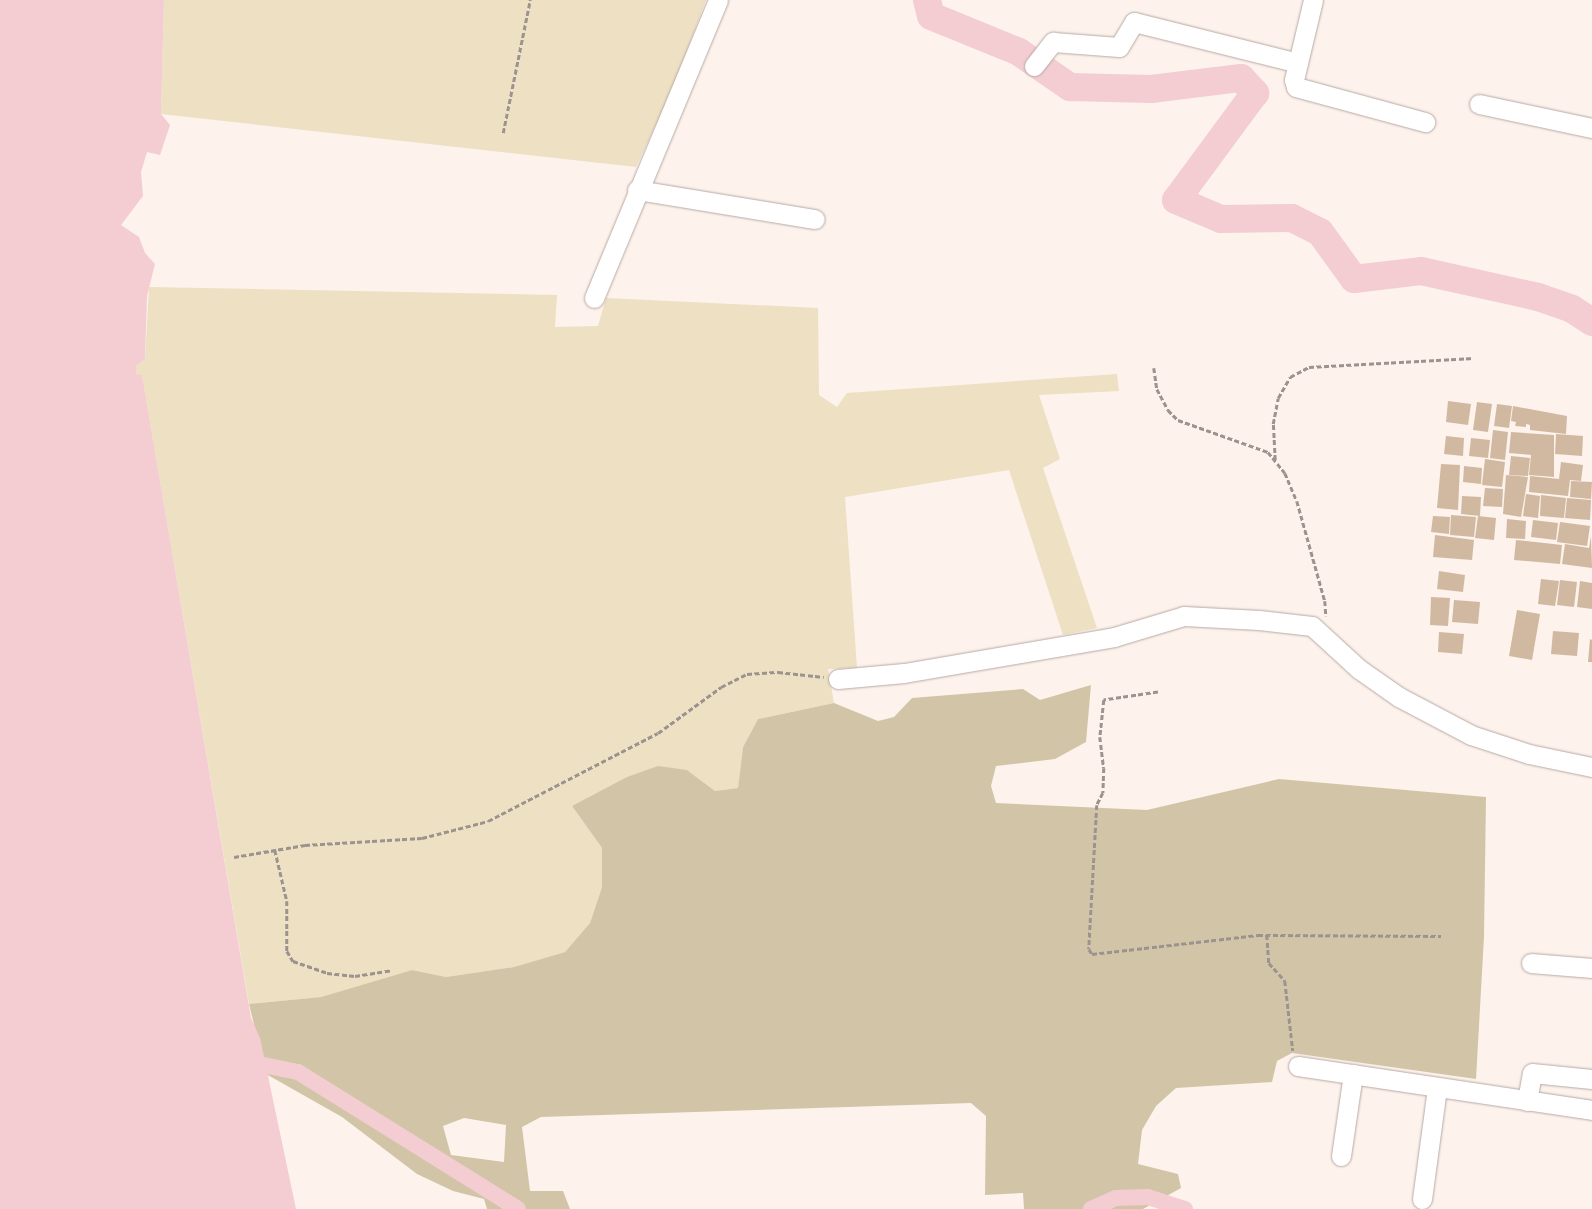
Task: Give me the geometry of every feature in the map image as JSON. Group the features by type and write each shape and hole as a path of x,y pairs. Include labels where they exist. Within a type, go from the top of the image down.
{"street":[{"path":"594,298 637,190 718,0"},
{"path":"1313,0 1294,80 1296,87 1302,91 1425,122"},
{"path":"1034,66 1046,49 1054,42 1063,40 1116,48 1130,25 1139,22 1298,63"},
{"path":"1479,104 1592,128"},
{"path":"637,190 815,218"},
{"path":"838,679 904,673 1043,650 1114,637 1184,616 1312,626 1359,669 1399,697 1471,735 1530,754 1592,767"},
{"path":"1531,963 1592,968"},
{"path":"1298,1066 1592,1110"},
{"path":"1527,1101 1532,1073 1592,1079"},
{"path":"1341,1156 1353,1074"},
{"path":"1422,1199 1437,1088"}],"path":[{"path":"503,133 530,0"},
{"path":"1275,460 1273,424 1278,398 1290,377 1309,368 1474,358"},
{"path":"1154,368 1157,389 1168,410 1178,420 1245,442 1268,452 1285,473 1297,501 1325,602 1326,638"},
{"path":"234,857 275,850 382,839 422,838 488,821 658,733 720,687 747,674 778,672 838,679"},
{"path":"1158,692 1104,700 1100,737 1104,768 1103,793 1097,805 1089,949 1092,954 1267,935 1441,936"},
{"path":"275,850 287,901 287,951 293,961 328,973 355,976 392,970"},
{"path":"1267,935 1268,963 1285,981 1292,1049 1298,1066"}],"shaded area":[{"path":"0,0 164,0 161,114 170,125 160,155 147,152 141,172 143,196 121,225 139,237 145,253 155,264 147,296 145,359 136,366 136,374 142,375 251,1018 260,1038 296,1209 0,1209"},
{"path":"164,0 706,0 672,91 636,167 161,114"},
{"path":"149,287 557,295 555,327 598,326 606,298 818,308 819,395 837,407 847,393 1117,374 1119,391 1039,395 1060,459 1043,468 1097,628 1063,635 1009,470 845,497 857,668 828,669 834,703 758,719 743,747 738,788 715,791 687,770 572,806 602,848 602,887 590,923 565,952 514,967 446,977 412,970 321,997 249,1004 142,376 136,374 135,366 145,359"},
{"path":"1091,685 1086,742 1055,759 996,766 991,786 996,803 1147,810 1279,779 1486,797 1484,937 1476,1079 1292,1053 1277,1061 1272,1082 1176,1088 1156,1106 1142,1130 1138,1164 1178,1174 1181,1188 1143,1209 1024,1209 1023,1193 985,1195 986,1116 971,1103 541,1117 522,1127 530,1191 563,1191 570,1209 487,1209 484,1199 453,1191 417,1174 342,1117 266,1074 249,1004 321,997 412,970 446,977 514,967 565,952 590,923 602,887 602,848 572,806 627,777 658,766 687,770 715,791 738,788 743,747 758,719 834,703 878,721 894,717 912,698 1023,689 1040,700","holes":["464,1118 506,1125 504,1162 451,1155 443,1126"]}],"building":[{"path":"1448,401 1471,404 1468,425 1446,422"},
{"path":"1477,402 1492,404 1488,432 1473,430"},
{"path":"1497,404 1512,406 1509,428 1494,426"},
{"path":"1513,406 1567,416 1566,434 1530,430 1530,425 1526,424 1526,427 1515,426 1516,422 1511,421"},
{"path":"1493,430 1508,432 1505,460 1490,458"},
{"path":"1511,432 1554,435 1554,477 1529,475 1531,455 1509,453"},
{"path":"1556,434 1583,436 1582,456 1555,454"},
{"path":"1446,436 1464,438 1463,456 1444,454"},
{"path":"1471,438 1490,440 1488,458 1469,456"},
{"path":"1511,456 1530,458 1528,476 1509,475"},
{"path":"1485,459 1505,462 1502,487 1482,485"},
{"path":"1561,462 1583,465 1581,481 1570,480 1568,496 1529,492 1530,476 1559,479"},
{"path":"1441,464 1460,465 1458,510 1437,508"},
{"path":"1464,466 1482,468 1481,484 1463,482"},
{"path":"1506,475 1528,477 1521,517 1503,514"},
{"path":"1571,481 1592,482 1591,499 1570,497"},
{"path":"1485,488 1503,489 1502,507 1483,506"},
{"path":"1526,494 1540,496 1538,518 1523,516"},
{"path":"1541,495 1566,498 1564,518 1540,516"},
{"path":"1462,496 1481,497 1480,516 1461,514"},
{"path":"1567,498 1591,500 1590,520 1565,518"},
{"path":"1451,515 1476,517 1474,537 1450,535"},
{"path":"1433,516 1450,517 1449,534 1431,532"},
{"path":"1478,516 1496,518 1494,540 1475,538"},
{"path":"1507,519 1526,521 1525,539 1506,538"},
{"path":"1533,520 1558,523 1556,540 1531,537"},
{"path":"1560,522 1590,526 1587,546 1557,542"},
{"path":"1435,535 1474,540 1472,560 1433,557"},
{"path":"1591,536 1592,568 1562,564 1565,544 1589,548"},
{"path":"1516,540 1562,545 1560,564 1514,560"},
{"path":"1439,571 1465,575 1463,592 1437,589"},
{"path":"1541,579 1559,581 1555,606 1538,604"},
{"path":"1560,580 1577,582 1574,607 1557,605"},
{"path":"1580,581 1592,583 1592,609 1577,607"},
{"path":"1431,597 1450,598 1448,626 1430,625"},
{"path":"1454,600 1480,602 1478,624 1452,622"},
{"path":"1517,610 1540,614 1532,660 1509,656"},
{"path":"1553,631 1579,633 1577,656 1551,654"},
{"path":"1439,632 1464,634 1462,654 1438,652"},
{"path":"1590,639 1592,640 1592,662 1588,662"}],"waterway":[{"path":"927,0 931,16 1019,52 1070,87 1151,89 1241,78 1255,93 1176,200 1221,219 1292,218 1320,232 1354,279 1421,271 1538,297 1572,309 1592,322"},
{"path":"243,1061 298,1072 518,1209"},
{"path":"1091,1209 1116,1198 1148,1197 1185,1209"}]}
